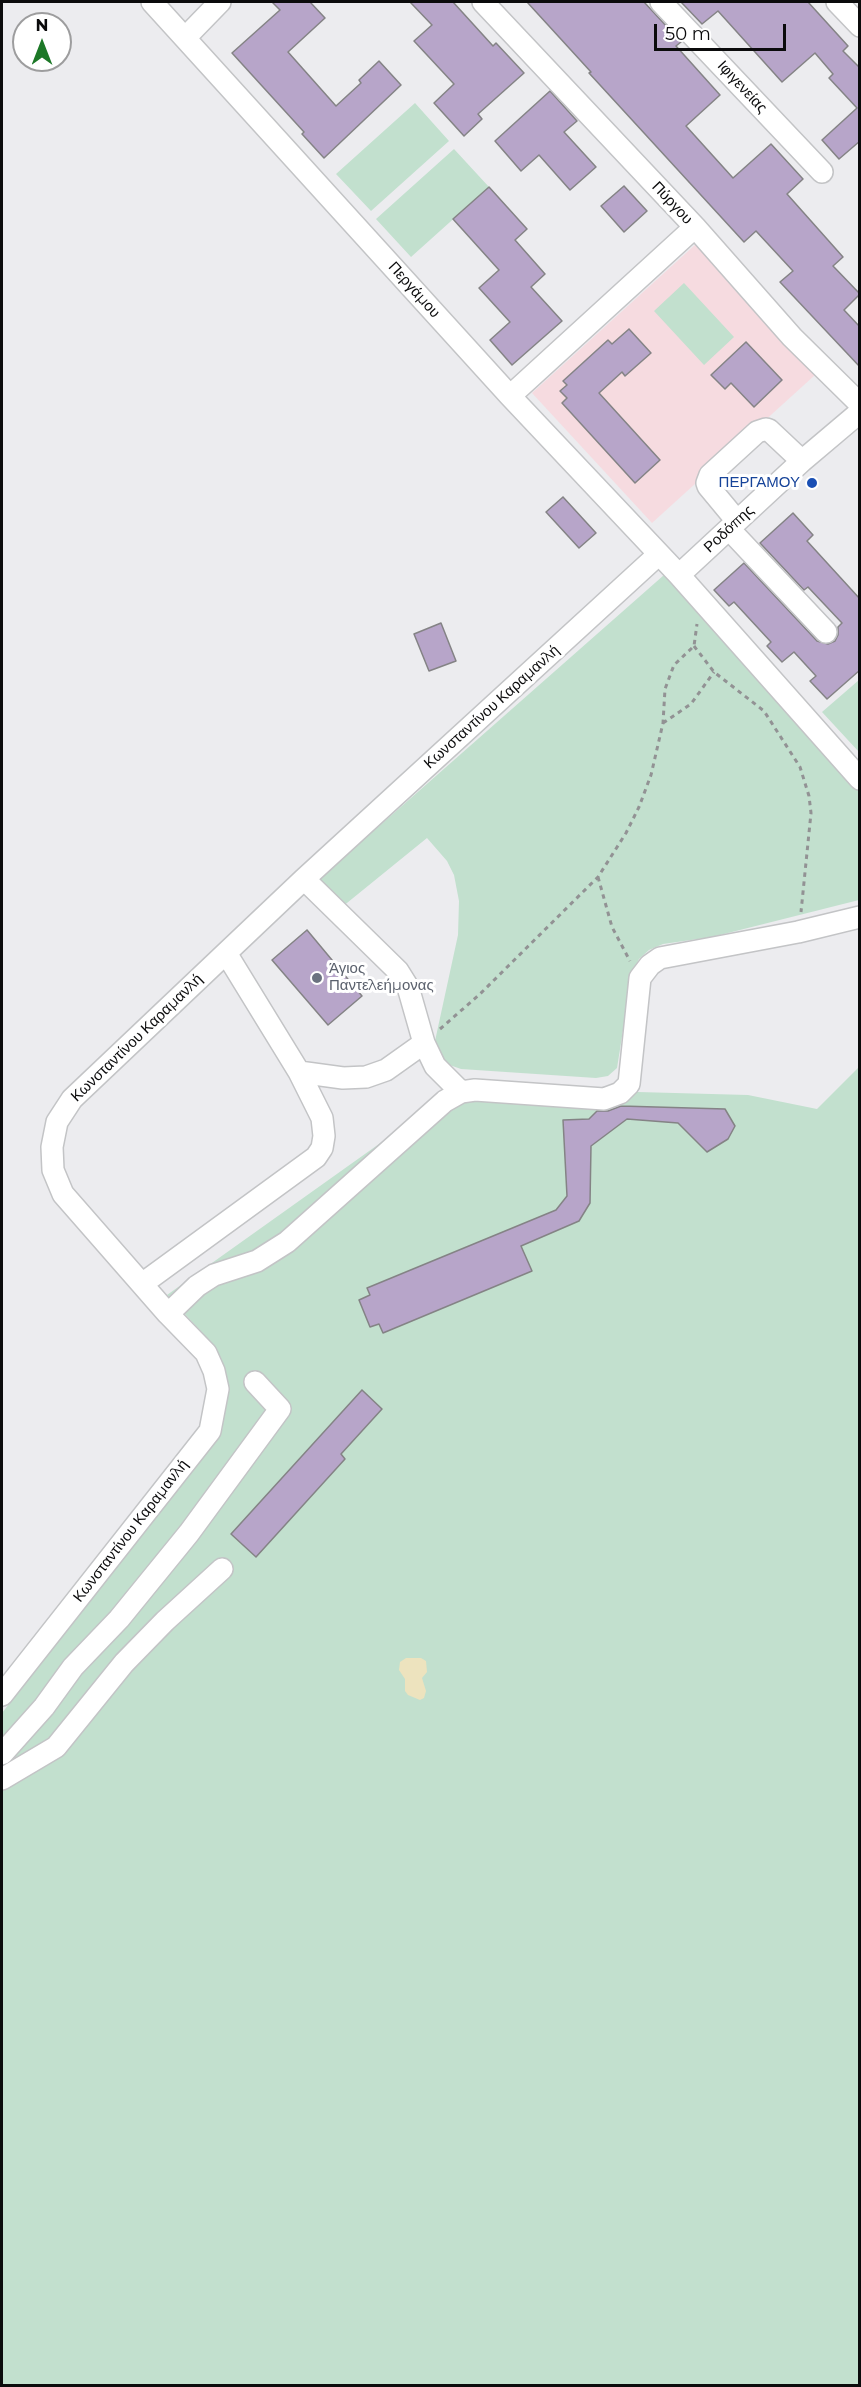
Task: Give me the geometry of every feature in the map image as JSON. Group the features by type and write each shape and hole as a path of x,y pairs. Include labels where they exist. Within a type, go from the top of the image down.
{"street":[{"name":"Περγάμου","path":"152,2 510,396 700,598 860,779"},
{"path":"185,38 220,2"},
{"name":"Πύργου","path":"483,2 695,227 792,337 860,404"},
{"name":"Ιφιγενείας","path":"662,2 822,172"},
{"path":"837,2 860,26"},
{"path":"510,396 695,227"},
{"name":"Ροδόπης","path":"679,575 802,461 860,412"},
{"path":"802,461 769,430 761,429 710,476 707,483 733,525 826,632"},
{"name":"Κωνσταντίνου Καραμανλή","path":"2,1695 210,1431 218,1389 214,1371 206,1353 168,1314 63,1194 53,1170 52,1147 57,1122 72,1099 304,879 659,554"},
{"path":"304,879 398,971 408,987 424,1042 435,1066 461,1092"},
{"path":"168,1314 197,1286 214,1275 257,1261 287,1242 445,1101 461,1092 475,1090 604,1099 620,1093 629,1084 640,978 650,965 660,958 798,932 860,917"},
{"path":"142,1284 316,1157 322,1148 324,1136 322,1118 299,1072 226,953"},
{"path":"299,1072 343,1078 366,1077 386,1070 424,1042"},
{"path":"2,1754 44,1707 73,1667 119,1619 189,1533 280,1409 255,1382"},
{"path":"2,1779 56,1747 124,1662 222,1569"}],"path":[{"path":"424,1042 480,994 598,877 626,833 651,775 663,723 665,688 674,665 694,646 700,598"},
{"path":"694,646 714,672 764,711 800,767 809,796 811,813 798,932"},
{"path":"663,723 691,704 714,672"},
{"path":"598,877 612,927 640,978"}],"shaded area":[{"path":"696,244 815,375 652,523 532,393"}],"green space":[{"path":"415,103 449,141 371,211 336,174"},
{"path":"454,149 489,187 411,257 376,219"},
{"path":"684,283 734,337 704,365 654,311"},
{"path":"664,575 859,788 859,900 712,937 663,944 649,950 639,959 632,974 617,1068 608,1076 596,1078 461,1069 441,1062 435,1050 435,1041 458,935 459,901 454,875 447,861 427,838 342,907 319,879"},
{"path":"859,680 859,752 822,712"},
{"path":"859,1067 859,2385 2,2385 2,1713 222,1430 228,1389 207,1338 167,1295 466,1082 638,1092 748,1095 817,1109"}],"sand":[{"path":"406,1658 421,1658 426,1661 427,1672 422,1678 426,1691 424,1698 420,1700 408,1695 405,1691 405,1679 399,1670 400,1662"}],"building":[{"path":"272,2 310,2 325,18 288,52 336,106 361,83 359,80 379,61 401,85 324,158 302,134 304,132 232,53 280,10"},
{"path":"410,2 453,2 493,46 496,43 524,73 478,114 482,119 464,136 434,103 454,84 414,41 432,25"},
{"path":"527,2 644,2 681,42 676,46 720,95 686,126 733,178 771,144 803,179 787,194 843,257 833,266 860,294 844,310 860,327 860,367 780,282 793,271 756,231 744,242"},
{"path":"681,2 808,2 848,46 843,51 860,68 860,141 839,159 822,140 857,108 829,78 833,74 815,53 782,82 718,11 702,24"},
{"path":"550,91 577,121 564,132 596,167 570,190 539,155 521,171 495,141"},
{"path":"624,186 647,211 624,232 601,206"},
{"path":"489,187 527,229 515,240 545,274 531,287 562,321 512,365 490,340 510,322 479,288 499,270 453,219"},
{"path":"629,329 651,353 625,376 622,372 599,393 660,460 635,483 562,403 567,398 560,391 567,385 563,381 608,340 612,344"},
{"path":"746,342 782,380 754,407 731,383 725,389 711,375"},
{"path":"563,497 596,533 579,548 546,512"},
{"path":"793,513 813,535 807,541 860,599 860,670 827,699 810,681 816,676 794,652 782,662 767,646 771,642 734,602 729,606 714,590 744,563 817,641 828,644 835,641 838,627 842,623 808,587 804,590 760,543"},
{"path":"441,623 456,661 429,671 414,634"},
{"name":"Άγιος Παντελεήμονας","path":"307,930 362,996 328,1025 272,960"},
{"path":"621,1106 725,1109 735,1126 728,1139 707,1152 678,1123 627,1119 591,1146 590,1203 579,1221 521,1246 532,1271 383,1333 379,1324 370,1327 359,1300 370,1295 367,1288 556,1210 567,1196 563,1120 589,1119 597,1111 608,1111"},
{"path":"362,1390 382,1409 341,1454 345,1459 256,1557 231,1534"}],"place":[{"name":"ΠΕΡΓΑΜΟΥ","path":"812,483"},
{"name":"Άγιος Παντελεήμονας","path":"317,978"}]}
